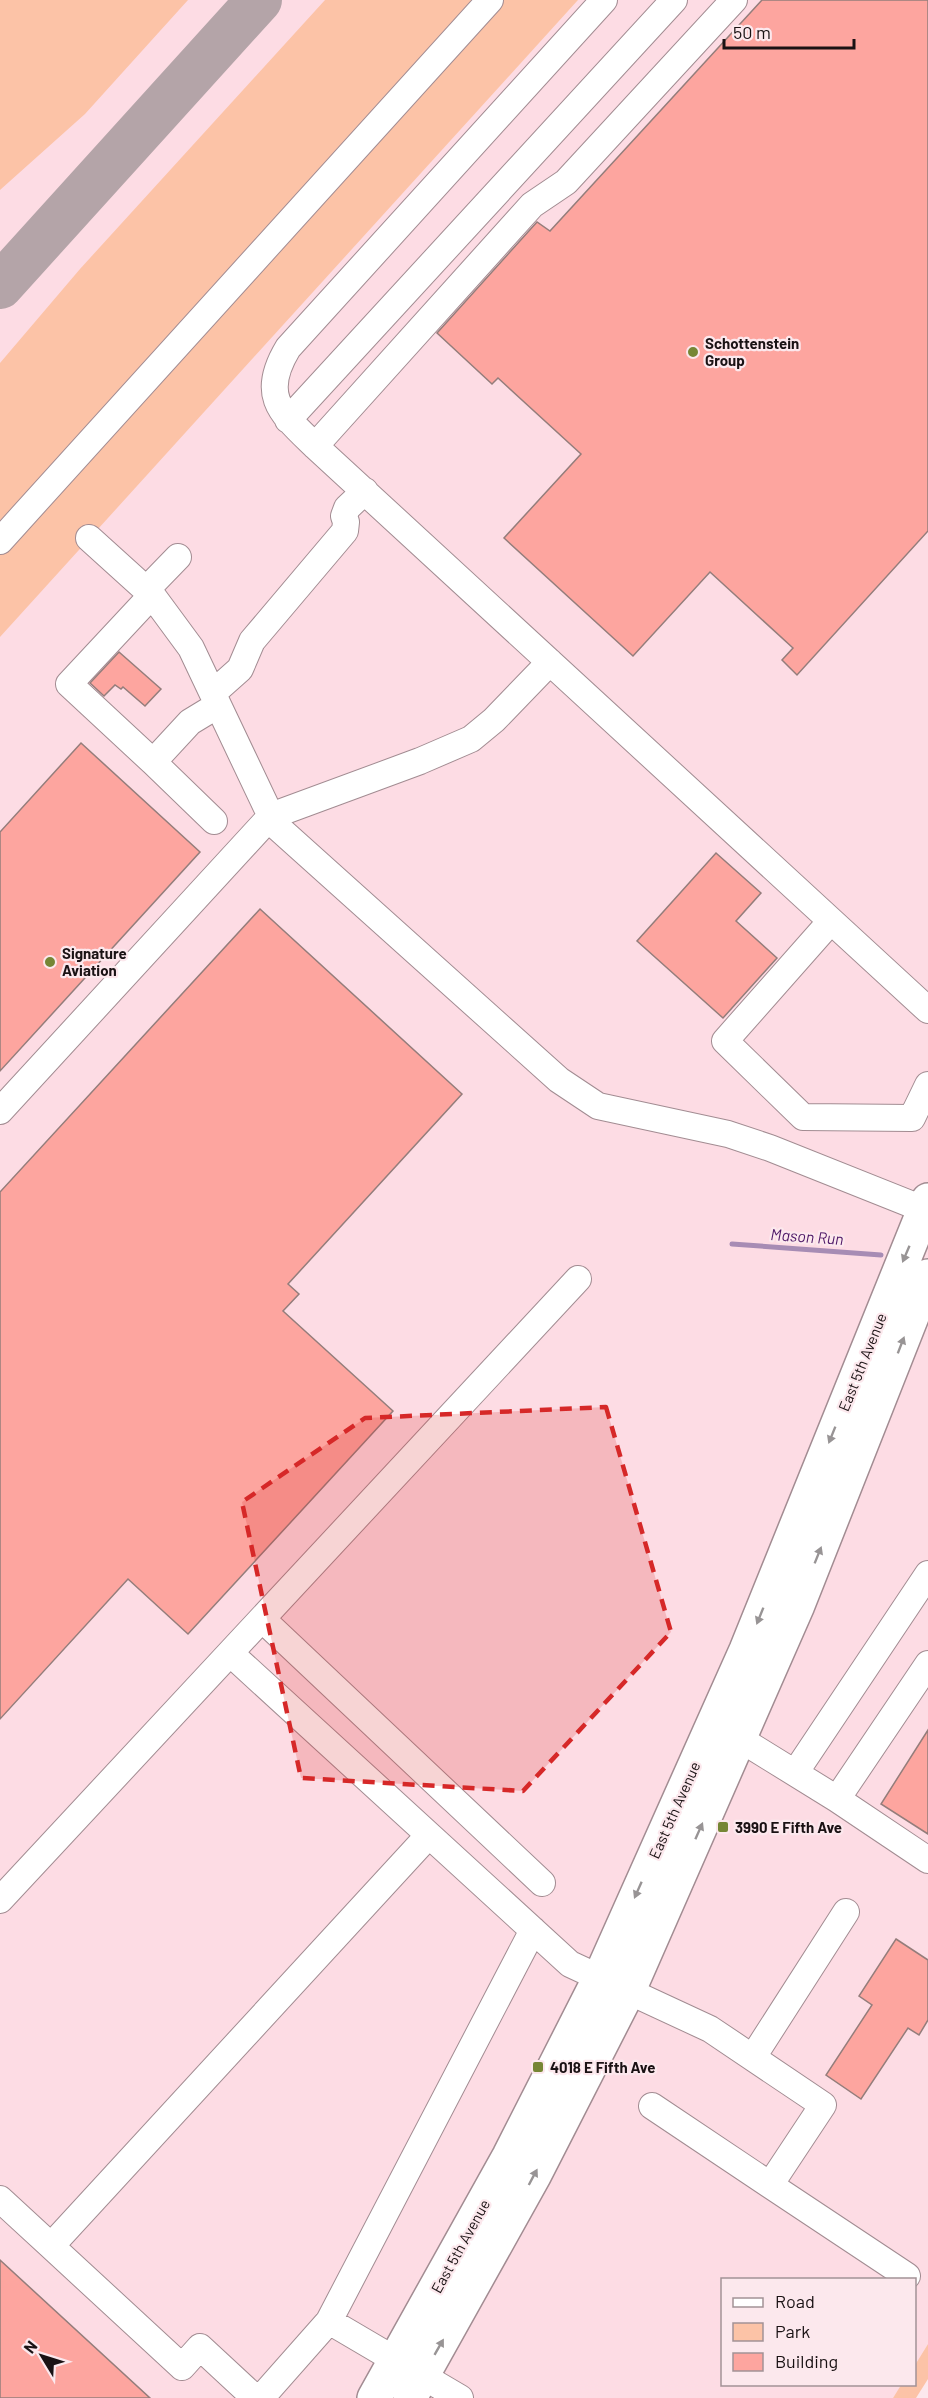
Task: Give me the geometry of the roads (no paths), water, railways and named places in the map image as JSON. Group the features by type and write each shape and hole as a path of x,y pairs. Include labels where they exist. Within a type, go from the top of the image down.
{"main road":[{"name":"East 5th Avenue","path":"410,2378 509,2156 600,1977 746,1650 927,1207"},
{"name":"East 5th Avenue","path":"374,2398 410,2378 534,2175 629,1990 798,1605 928,1276"}],"street":[{"path":"0,541 490,0"},
{"path":"604,0 288,348 277,370 274,385 279,410 315,446 928,1011"},
{"path":"288,420 674,0"},
{"path":"315,446 532,205 566,182 734,0"},
{"path":"153,762 215,699 240,669 252,641 345,531 344,516 347,508 365,491"},
{"path":"89,538 149,592 191,648 275,825 559,1080 598,1106 728,1134 927,1207"},
{"path":"177,557 69,684 214,821"},
{"path":"0,1111 271,816 420,761 471,739 494,720 550,662"},
{"path":"831,921 725,1041 803,1117 912,1118 928,1085"},
{"path":"0,1900 578,1279"},
{"path":"795,1773 928,1574"},
{"path":"262,1619 542,1883"},
{"path":"230,1653 570,1964 710,2029 823,2104 771,2185"},
{"path":"837,1799 928,1664"},
{"path":"740,1739 837,1799 928,1860"},
{"path":"51,2246 429,1835"},
{"path":"753,2057 846,1912"},
{"path":"261,2398 329,2321 533,1930"},
{"path":"652,2106 907,2276"},
{"path":"0,2199 182,2367 200,2347 255,2398"},
{"path":"329,2321 410,2378 460,2398"}],"waterway":[{"name":"Mason Run","path":"732,1244 881,1255"}],"place":[{"name":"Schottenstein Group","path":"693,352"},
{"name":"Signature Aviation","path":"50,962"},
{"name":"3990 E Fifth Ave","path":"723,1827"},
{"name":"4018 E Fifth Ave","path":"538,2067"}]}
